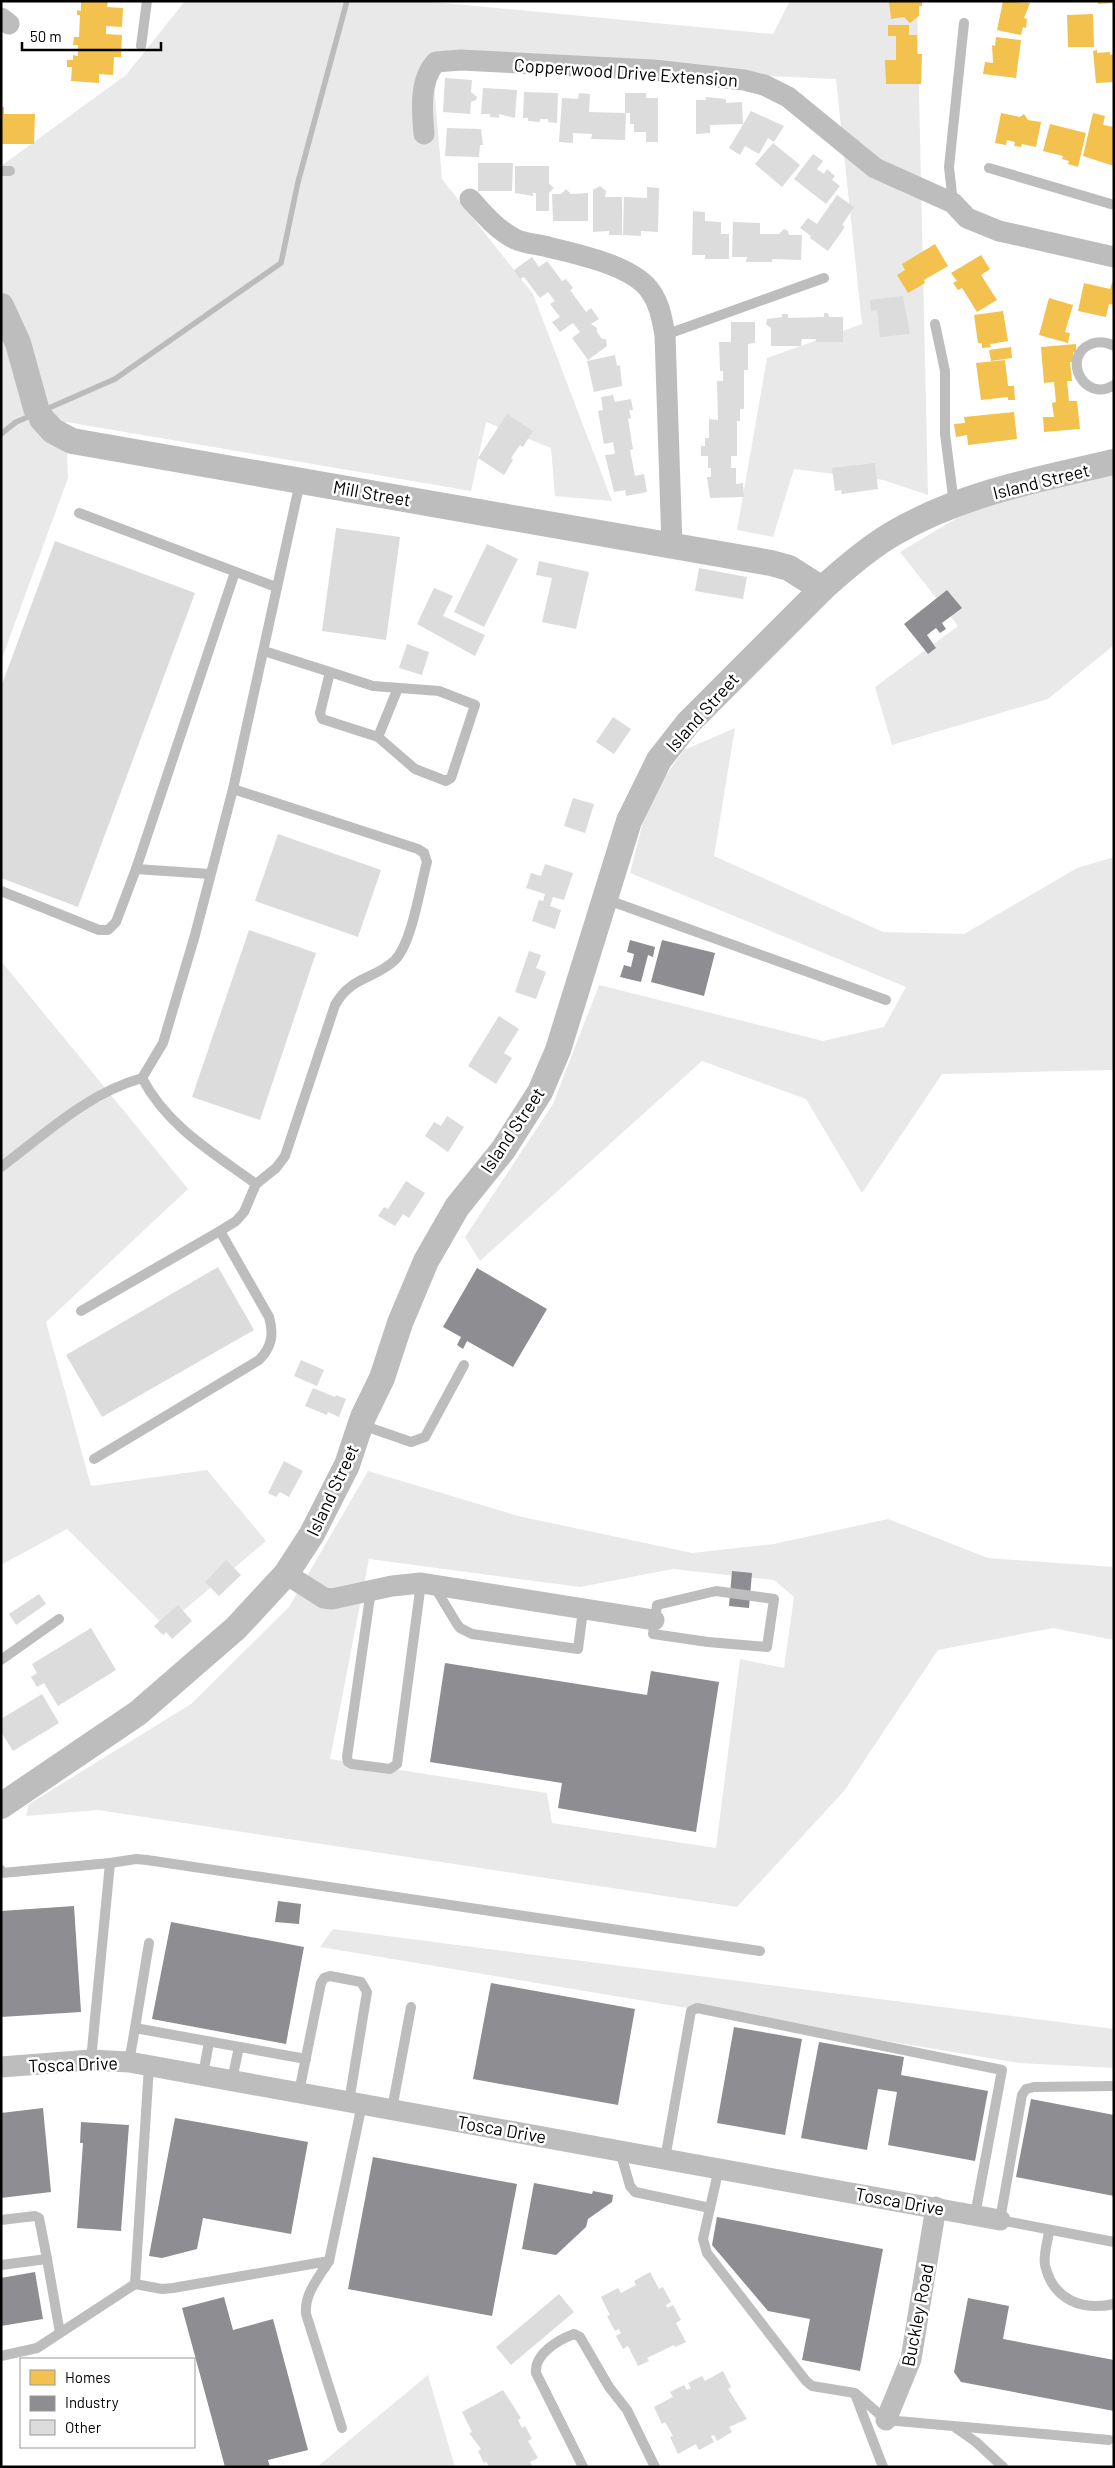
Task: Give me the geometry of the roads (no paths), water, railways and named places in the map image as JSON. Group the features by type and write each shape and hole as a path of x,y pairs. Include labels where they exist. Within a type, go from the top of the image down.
{"street":[{"name":"Copperwood Drive Extension","path":"424,134 422,106 428,71 436,62 461,60 633,69 744,80 764,85 788,97 875,168 953,203 967,218 988,227 1114,257"},
{"path":"470,199 494,223 516,240 549,247 610,266 637,278 651,290 660,309 665,335 672,546"},
{"name":"Mill Street","path":"1,306 18,343 39,413 53,431 72,441 772,563 789,568 822,589"},
{"name":"Island Street","path":"1,1806 138,1713 236,1628 286,1574 312,1534 347,1465 361,1424 382,1378 400,1323 426,1261 457,1207 504,1150 540,1092 561,1040 630,821 659,760 688,723 842,570 894,534 954,504 1033,480 1114,462"},
{"path":"286,1574 324,1598 332,1599 408,1583 427,1584 654,1620"},
{"name":"Tosca Drive","path":"1,2067 92,2060 139,2064 1000,2220"},
{"name":"Buckley Road","path":"886,2420 911,2359 936,2208"}],"lane":[{"path":"141,46 146,1"},
{"path":"953,203 950,167 964,23"},
{"path":"989,168 1114,204"},
{"path":"665,335 824,278"},
{"path":"935,324 944,361 945,434 954,504"},
{"path":"1114,346 1103,342 1088,345 1078,355 1076,364 1077,372 1086,385 1102,390 1114,385"},
{"path":"1,1167 91,1100 118,1086 142,1078 163,1043 234,789 300,481"},
{"path":"79,513 276,587"},
{"path":"1,891 99,930 108,930 116,922 136,869 236,572"},
{"path":"264,651 330,672 373,686 439,691 474,705 451,778 446,781 415,769 378,737 320,717 330,672"},
{"path":"378,737 398,688"},
{"path":"81,1311 236,1221 244,1212 256,1184 276,1168 285,1156 334,1005 350,984 386,967 405,947 426,862 424,853 418,849 234,789"},
{"path":"136,869 210,874"},
{"path":"604,899 886,1000"},
{"path":"142,1078 162,1109 182,1131 256,1184"},
{"path":"94,1459 259,1360 267,1352 273,1329 269,1317 220,1231"},
{"path":"361,1424 411,1442 424,1437 464,1366"},
{"path":"371,1590 346,1757 348,1762 352,1764 390,1769 397,1764 427,1584"},
{"path":"427,1584 460,1628 472,1634 578,1649 583,1610"},
{"path":"716,1591 773,1598 775,1600 769,1644 765,1648 655,1635 652,1631 654,1620 657,1605 716,1591"},
{"path":"1,1660 58,1619"},
{"path":"2,1872 110,1863 129,1859 147,1860 760,1951"},
{"path":"92,2060 94,2020 110,1863"},
{"path":"135,2284 139,2064 135,2028 149,1943"},
{"path":"299,2092 324,1978 330,1976 361,1982 367,1992 355,2103 329,2261 308,2296 305,2305 306,2314 342,2428"},
{"path":"392,2109 411,2007"},
{"path":"665,2158 691,2012 697,2008 1002,2070 975,2215"},
{"path":"135,2028 306,2059"},
{"path":"202,2075 209,2042"},
{"path":"232,2080 239,2047"},
{"path":"1114,2086 1034,2086 1026,2089 1022,2095 1000,2220 1114,2242"},
{"path":"620,2150 630,2186 635,2192 710,2208"},
{"path":"719,2168 703,2239 707,2253 806,2381 812,2386 855,2393 886,2420 1109,2440"},
{"path":"1,2220 35,2216 39,2218 60,2333"},
{"path":"1049,2230 1045,2264 1052,2283 1062,2296 1079,2305 1098,2308 1114,2304"},
{"path":"1,2265 47,2259"},
{"path":"1,2356 37,2348 135,2284 167,2289 329,2261"},
{"path":"583,2467 536,2373 535,2367 540,2356 574,2334 580,2337 609,2386 627,2410 654,2467"},
{"path":"855,2393 883,2467"},
{"path":"886,2420 953,2426 976,2442 1003,2467"}],"waterway":[{"path":"42,411 115,379 281,263 298,182 347,1"},
{"path":"1,434 16,422 33,415"}]}
